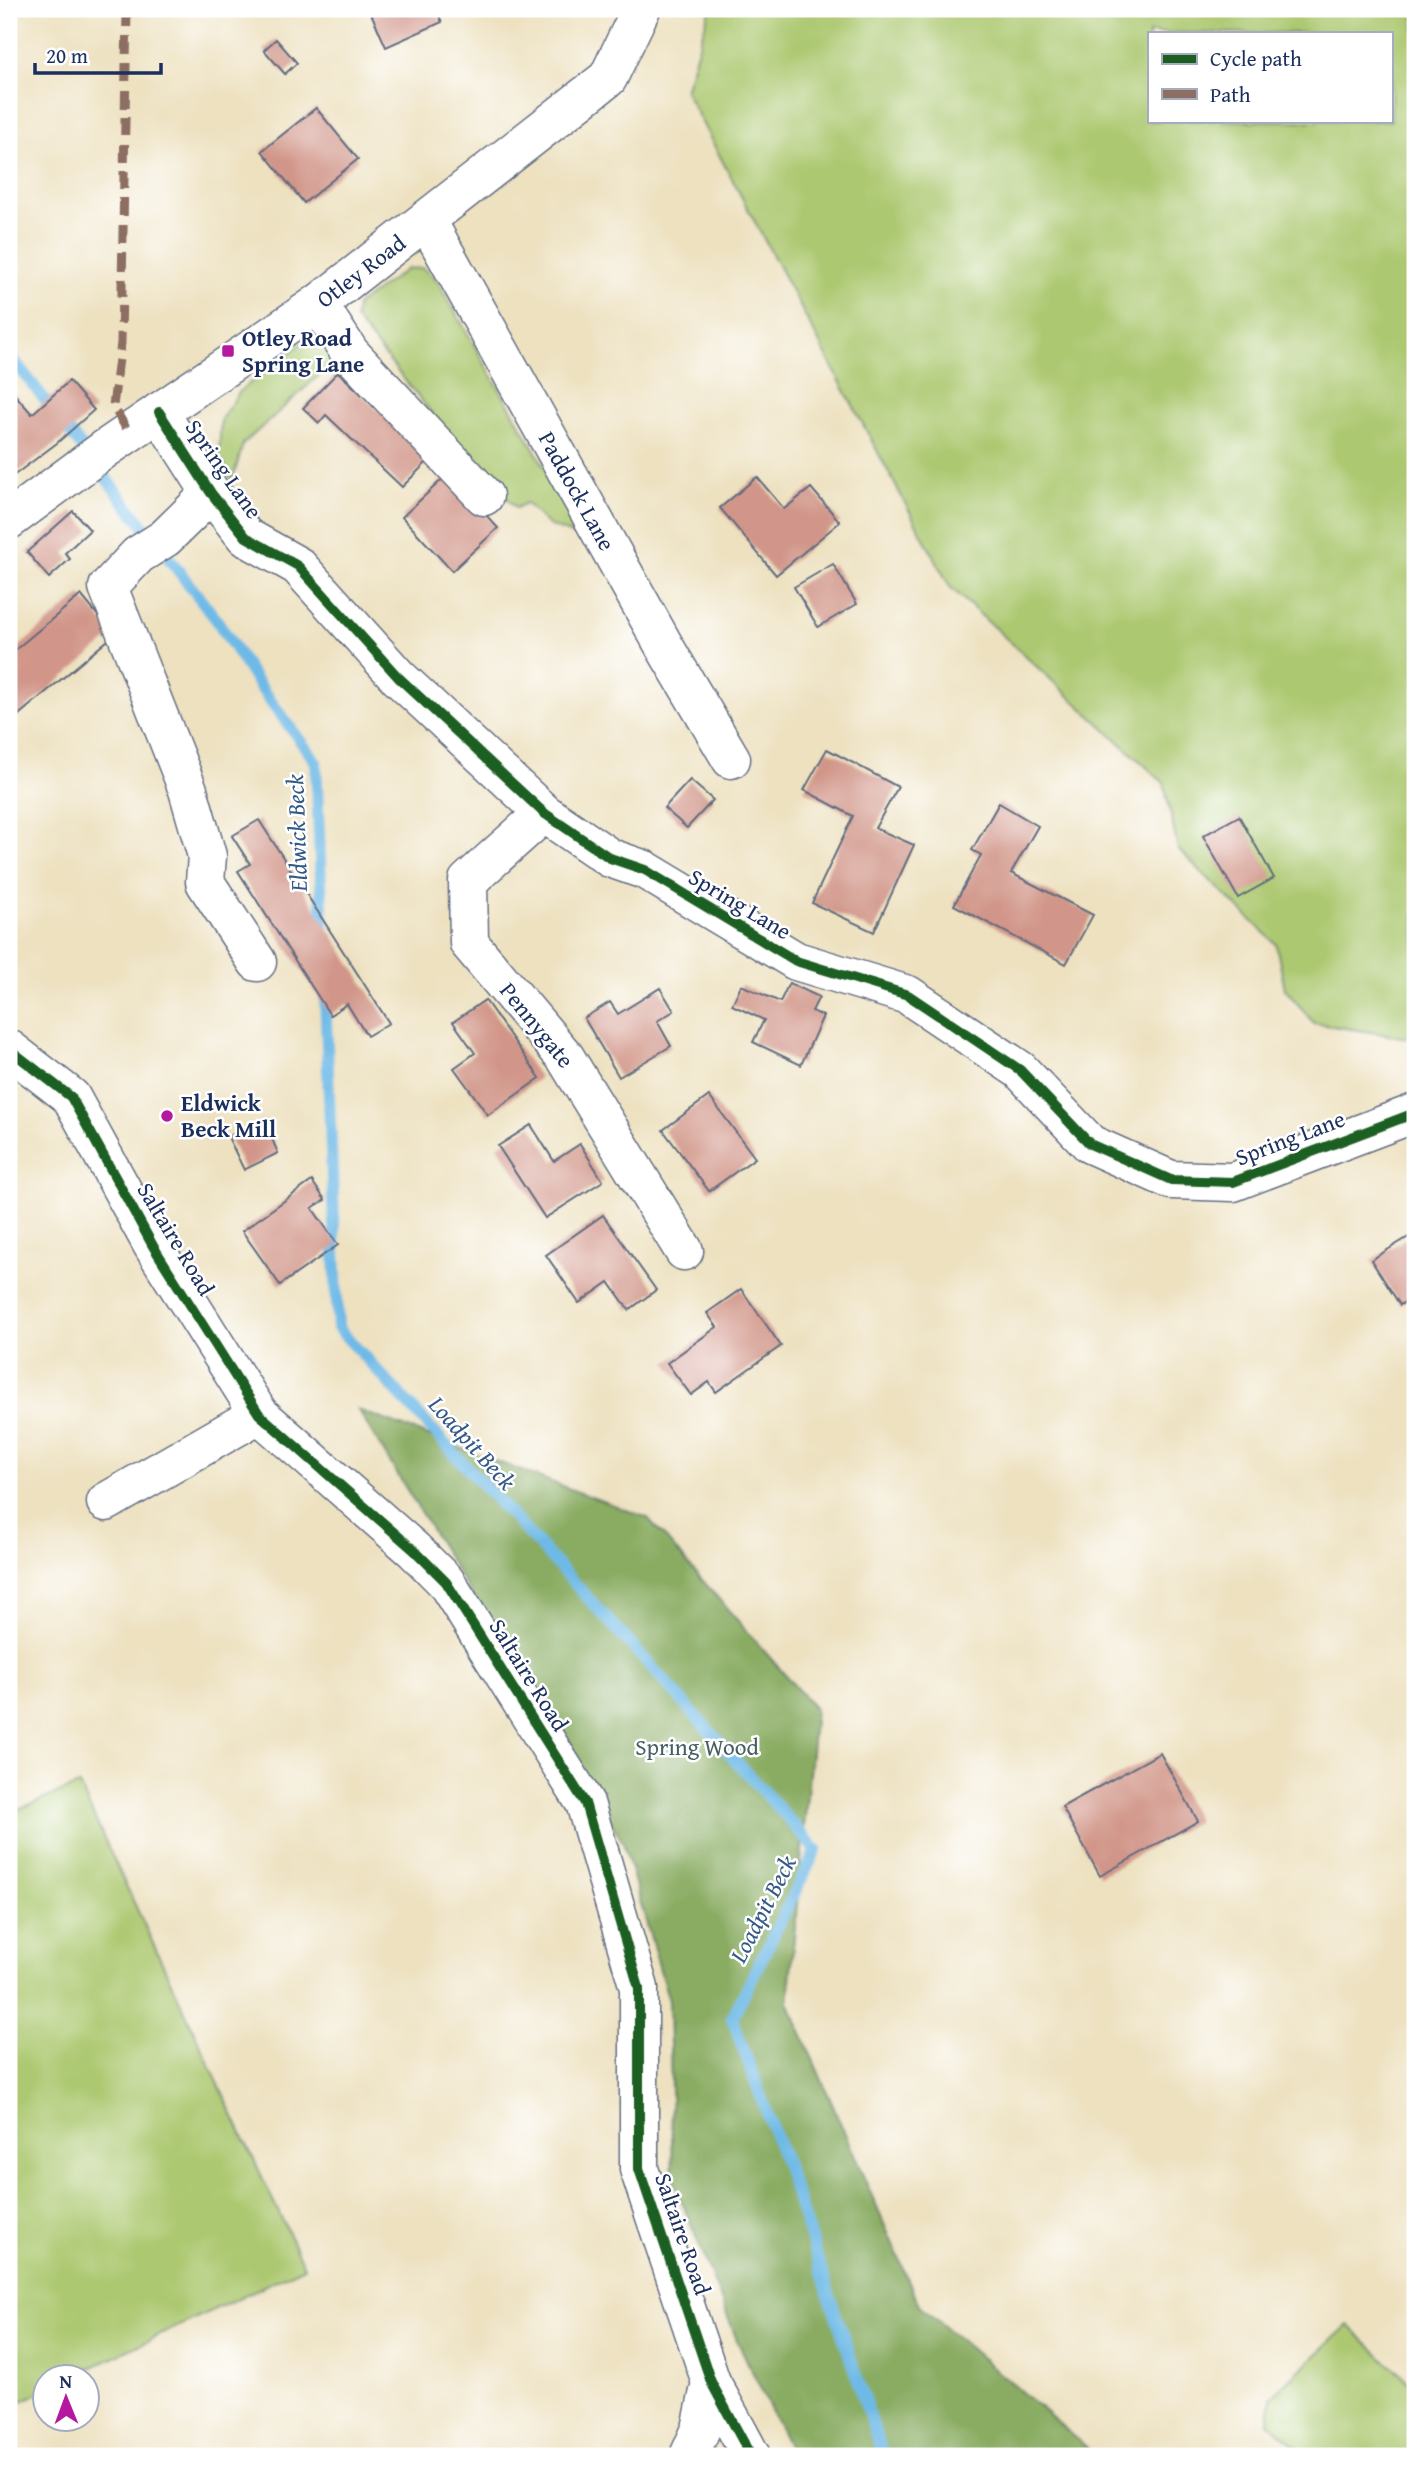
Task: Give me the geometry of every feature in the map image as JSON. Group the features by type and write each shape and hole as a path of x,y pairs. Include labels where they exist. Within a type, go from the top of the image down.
{"street":[{"name":"Otley Road","path":"9,520 105,449 318,304 608,78 641,9"},
{"name":"Paddock Lane","path":"427,221 667,651 731,759"},
{"path":"318,304 350,353 484,496"},
{"name":"Spring Lane","path":"159,412 211,493 246,537 298,566 398,677 544,813 610,858 645,870 796,961 908,995 1020,1070 1090,1144 1171,1180 1233,1182 1415,1113"},
{"path":"211,493 108,587 188,790 207,856 205,882 257,962"},
{"name":"Pennygate","path":"544,813 468,881 469,943 565,1057 684,1251"},
{"name":"Saltaire Road","path":"9,1049 71,1097 153,1246 259,1414 414,1550 446,1582 585,1802 639,1988 639,2169 711,2382 751,2456"},
{"path":"106,1502 259,1414"},
{"path":"689,2456 701,2429 711,2382"}],"green space":[{"path":"710,9 1415,9 1415,1039 1314,1023 1285,989 1276,944 1178,849 1164,783 950,587 685,91"},
{"path":"422,268 436,279 587,540 548,525 526,503 516,508 465,454 355,319 357,305 407,269"},
{"path":"319,340 338,358 243,444 232,482 219,455 221,419 241,390 305,341"},
{"name":"Spring Wood","path":"358,1410 648,1518 815,1709 788,2002 919,2305 1097,2456 793,2456 737,2340 673,2179 669,2001 623,1842"},
{"path":"79,1785 304,2267 99,2364 32,2364 32,2396 9,2407 9,1813"},
{"path":"1348,2325 1415,2388 1415,2456 1306,2456 1269,2422 1271,2397"}],"building":[{"path":"436,9 442,22 386,47 370,11"},
{"path":"276,39 297,63 285,74 264,50"},
{"path":"316,108 358,159 304,203 262,151"},
{"path":"338,372 430,459 402,487 326,415 319,423 303,408"},
{"path":"69,381 94,410 57,443 9,479 9,388 32,414"},
{"path":"448,474 498,528 452,571 402,517"},
{"path":"757,477 784,509 811,488 840,522 776,575 720,508"},
{"path":"73,511 90,530 65,553 70,559 49,578 27,552"},
{"path":"833,564 857,604 818,627 794,587"},
{"path":"81,595 114,635 9,723 9,655"},
{"path":"827,749 898,787 875,828 914,845 874,932 812,903 853,816 804,790"},
{"path":"690,780 713,800 687,828 664,808"},
{"path":"999,803 1038,826 1011,873 1093,915 1066,964 954,905 981,855 972,850"},
{"path":"1239,816 1274,878 1238,898 1203,836"},
{"path":"259,820 389,1023 367,1036 347,1004 330,1015 238,871 250,864 232,836"},
{"path":"789,983 819,997 812,1011 823,1016 801,1065 753,1042 764,1020 732,1005 741,985 780,1002"},
{"path":"660,988 674,1011 657,1021 671,1046 619,1077 584,1018 610,1002 618,1014"},
{"path":"485,1000 540,1078 488,1115 454,1068 475,1053 453,1022"},
{"path":"709,1096 755,1158 709,1191 663,1130"},
{"path":"264,1120 278,1153 244,1170 228,1137"},
{"path":"531,1125 554,1161 580,1144 603,1181 545,1218 498,1146"},
{"path":"312,1181 325,1200 312,1208 338,1245 280,1285 242,1231"},
{"path":"603,1215 656,1290 629,1310 609,1282 579,1303 546,1255"},
{"path":"1415,1233 1415,1295 1400,1305 1371,1260"},
{"path":"741,1289 781,1346 716,1392 709,1382 691,1395 667,1363 717,1327 707,1313"},
{"path":"1160,1753 1198,1821 1100,1876 1062,1807"}],"waterway":[{"name":"Eldwick Beck","path":"9,354 216,619 258,684 316,762 323,933"},
{"name":"Loadpit Beck","path":"325,994 338,1328 649,1664 816,1850 732,2018 786,2165 883,2456"}],"marked path":[{"path":"127,9 121,343 113,406 129,433"}],"cycle path":[{"path":"159,412 211,493 246,537 298,566 398,677 544,813 610,858 645,870 796,961 908,995 1020,1070 1090,1144 1171,1180 1233,1182 1415,1113"},
{"path":"9,1049 71,1097 153,1246 259,1414 414,1550 446,1582 585,1803 639,1988 639,2169 711,2382 751,2456"}],"place":[{"name":"Otley Road Spring Lane","path":"228,351"},
{"name":"Eldwick Beck Mill","path":"167,1116"}]}
